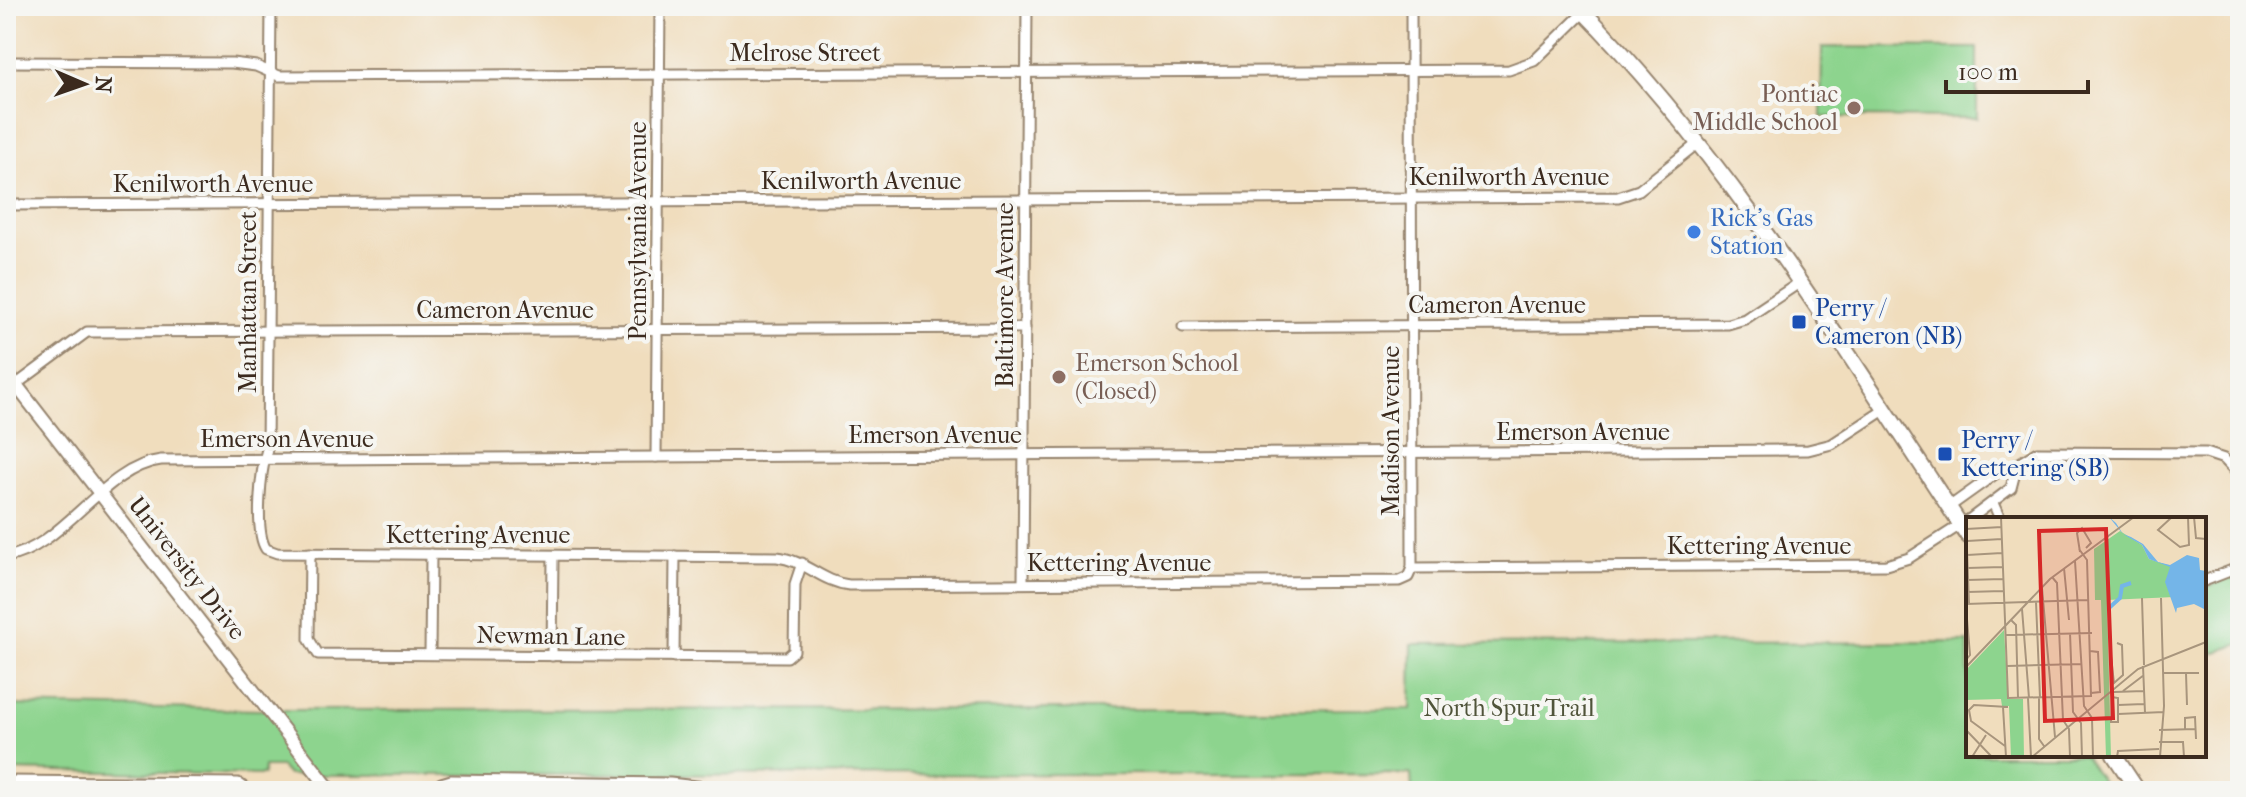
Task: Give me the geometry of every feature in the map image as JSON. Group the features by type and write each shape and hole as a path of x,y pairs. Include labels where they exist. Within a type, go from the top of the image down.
{"main road":[{"path":"1581,9 1698,143 1799,283 1949,507 1966,524"},
{"name":"University Drive","path":"6,372 11,388 101,494 331,791"},
{"path":"2115,757 2138,791"}],"street":[{"name":"Manhattan Street","path":"266,549 261,536 267,449 271,6"},
{"name":"Pennsylvania Avenue","path":"656,457 660,6"},
{"name":"Baltimore Avenue","path":"1023,583 1027,6"},
{"name":"Madison Avenue","path":"1411,6 1412,568"},
{"name":"Melrose Street","path":"6,62 223,63 256,66 279,76 1522,68 1534,61 1581,9"},
{"name":"Kenilworth Avenue","path":"6,205 1625,196 1639,190 1698,143"},
{"name":"Cameron Avenue","path":"1183,327 1728,324 1745,319 1799,283"},
{"name":"Cameron Avenue","path":"11,388 87,332 1025,328"},
{"name":"Emerson Avenue","path":"6,557 31,548 133,469 152,461 1811,450 1832,444 1884,410"},
{"path":"1949,507 1998,472 2040,452 2206,453 2224,459 2240,476"},
{"name":"Kettering Avenue","path":"1976,517 2014,484 2017,465"},
{"path":"1993,503 1999,517"},
{"name":"Kettering Avenue","path":"266,549 275,553 781,558 802,563 822,577 843,584 1399,581 1408,577 1412,568 1886,565 1909,558 1966,526"},
{"name":"Newman Lane","path":"310,553 309,639 318,654 790,656 794,648 795,584 802,563"},
{"path":"430,654 431,554"},
{"path":"552,656 553,556"},
{"path":"674,657 675,556"},
{"path":"2206,580 2240,567"},
{"path":"435,791 441,783 451,780 739,791"},
{"path":"6,781 238,783 249,791"}],"green space":[{"path":"1822,47 1977,48 1977,118 1821,117"},
{"path":"2240,574 2240,644 2206,655 2206,587"},
{"name":"North Spur Trail","path":"1966,642 1966,757 2085,757 2108,791 1412,791 1411,774 288,775 281,767 264,767 263,775 6,770 6,705 263,710 1411,709 1412,644"}],"place":[{"name":"Pontiac Middle School","path":"1854,108"},
{"name":"Rick's Gas Station","path":"1694,232"},
{"name":"Perry / Cameron (NB)","path":"1799,322"},
{"name":"Emerson School (Closed)","path":"1059,377"},
{"name":"Perry / Kettering (SB)","path":"1945,454"}]}
